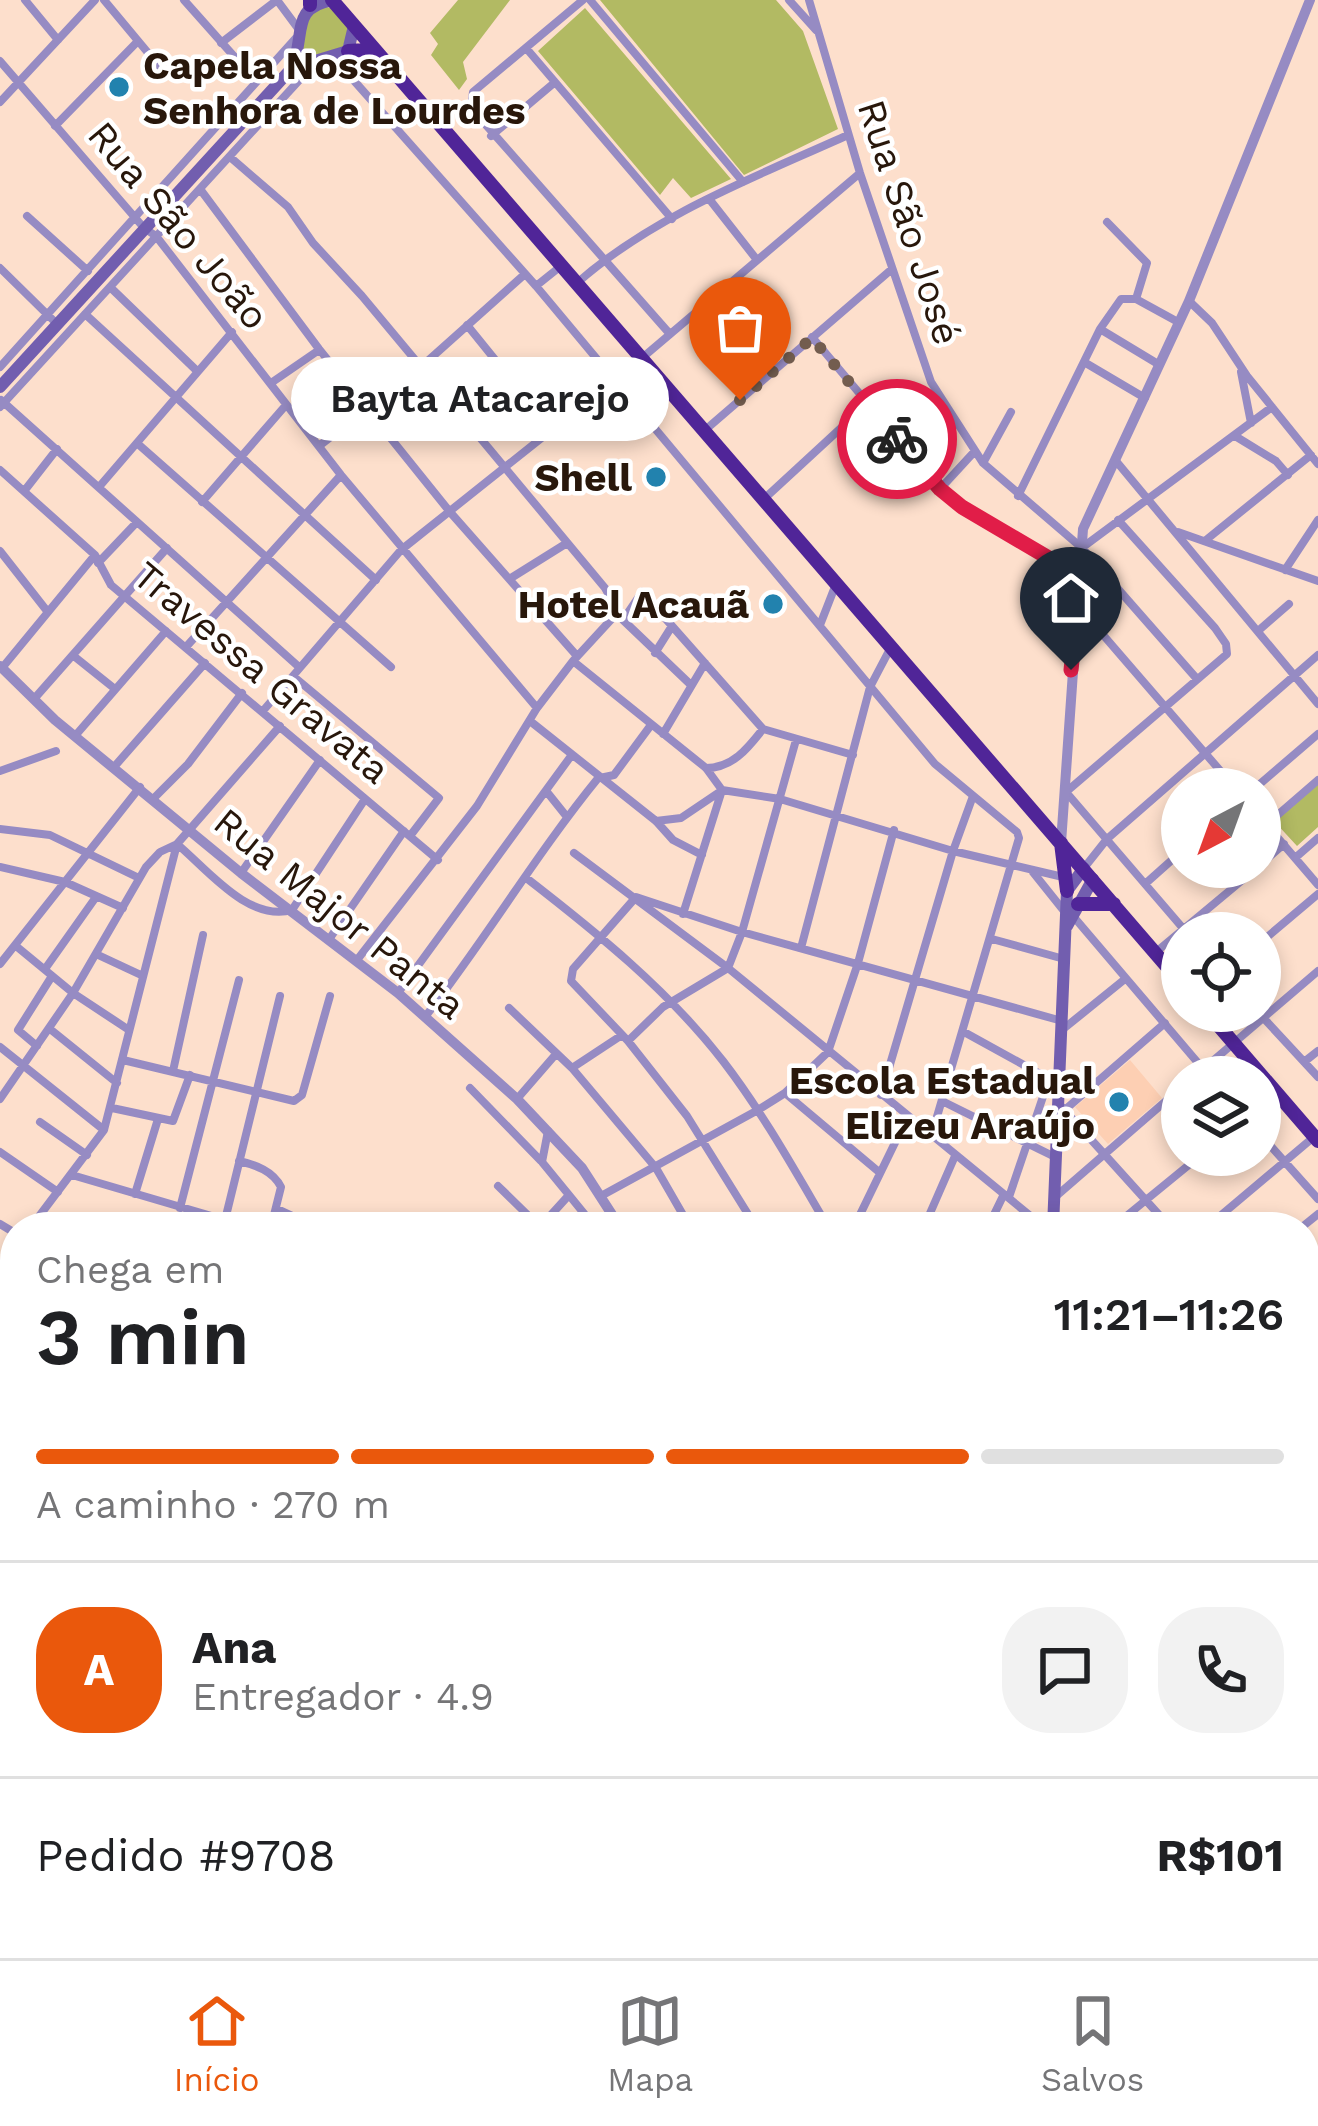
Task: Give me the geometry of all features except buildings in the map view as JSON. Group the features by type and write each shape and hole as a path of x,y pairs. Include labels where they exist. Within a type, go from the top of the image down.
{"highway":[{"path":"332,0 1161,960"},
{"path":"334,55 365,50 381,59"},
{"path":"1061,843 1066,884"},
{"path":"1071,915 1114,904"},
{"path":"1224,1032 1316,1138"}],"main road":[{"path":"0,387 52,319 145,227 292,68 310,3 332,0"},
{"path":"292,68 334,55 354,26"},
{"path":"1071,915 1066,884 1088,874"},
{"path":"1051,1212 1062,1106 1053,1081 1065,959 1071,915 1088,874"}],"street":[{"path":"25,0 58,40"},
{"path":"0,102 99,0 164,72"},
{"path":"184,0 256,82"},
{"path":"221,43 277,0 301,33 256,82 145,227 110,287 1,403 440,798 407,834 330,938"},
{"path":"669,333 491,136 471,108 473,92 586,0 743,182"},
{"path":"789,0 820,35"},
{"name":"Rua São José","path":"809,0 860,173 931,382 983,463 1082,548 1197,679"},
{"path":"1061,843 1083,529 1190,301 1310,0"},
{"path":"56,126 138,41"},
{"path":"526,47 672,219"},
{"path":"0,367 52,319 88,271 200,189 334,55 536,286 935,764 1017,832 992,939 931,1137"},
{"name":"Rua São João","path":"0,62 145,227 401,550 537,708"},
{"path":"491,136 554,82"},
{"path":"576,283 602,261 672,219 848,135"},
{"path":"230,157 274,193 422,366 621,615 692,686"},
{"path":"262,712 401,550 642,358 860,173"},
{"path":"200,189 319,350 575,658 706,768 722,790"},
{"path":"710,200 757,260"},
{"path":"27,216 88,271"},
{"path":"1107,222 1147,263 1136,299"},
{"path":"536,286 562,266"},
{"path":"704,431 892,269"},
{"path":"1,271 52,319"},
{"path":"319,446 422,366 525,274"},
{"path":"110,287 196,370"},
{"path":"1018,496 1100,329 1121,299 1136,299 1178,322"},
{"path":"1190,301 1212,323 1318,464"},
{"path":"85,314 376,580"},
{"path":"467,325 553,430"},
{"path":"1100,329 1158,364"},
{"path":"99,487 232,332"},
{"path":"812,338 940,489 974,516 1081,577"},
{"path":"0,350 9,358"},
{"path":"271,383 319,350"},
{"path":"1084,362 1144,398"},
{"path":"1240,365 1251,423"},
{"path":"764,499 867,404"},
{"path":"202,502 286,405"},
{"path":"1082,548 1272,407"},
{"path":"983,463 1011,412"},
{"path":"1235,436 1276,461 1288,475"},
{"path":"138,443 391,667"},
{"path":"26,490 57,449"},
{"path":"940,489 975,451"},
{"path":"1206,540 1311,455"},
{"path":"1115,460 1318,704"},
{"name":"Travessa Gravata","path":"2,472 97,559 104,576 125,597 438,860"},
{"path":"186,647 340,475"},
{"path":"1066,792 1227,650 1222,637 1118,520"},
{"path":"1285,570 1314,533 1318,520"},
{"path":"1,667 47,611 137,522"},
{"path":"1178,532 1318,581"},
{"path":"511,578 567,543"},
{"path":"33,700 166,548"},
{"path":"0,551 47,611"},
{"path":"820,627 836,584"},
{"path":"357,960 477,806 537,708 575,658 642,592 763,729 853,755"},
{"path":"1258,632 1289,604"},
{"path":"1078,606 1218,768"},
{"path":"655,653 672,626"},
{"path":"76,736 166,632"},
{"path":"801,948 871,687 892,646"},
{"path":"1088,874 1107,839 1318,655"},
{"path":"74,657 115,689"},
{"path":"114,767 205,663"},
{"path":"663,735 705,663"},
{"name":"Rua Major Panta","path":"1,667 76,736 241,873 398,993 518,1099 611,1212"},
{"path":"153,799 188,764 242,693"},
{"path":"530,722 674,840 702,855"},
{"path":"599,777 614,775 651,725"},
{"path":"0,1099 73,993 140,878 160,852 190,831 280,726"},
{"path":"706,768 720,768 742,754 763,729"},
{"path":"1279,768 1318,734"},
{"path":"572,1068 728,968 796,740"},
{"path":"0,771 56,752"},
{"path":"398,993 572,756"},
{"path":"241,873 320,760"},
{"path":"424,1017 599,777"},
{"path":"1281,808 1318,780"},
{"path":"0,964 140,787"},
{"path":"656,821 686,816 722,790 780,799 894,830 1066,884"},
{"path":"683,914 722,790"},
{"path":"547,792 567,817"},
{"path":"1066,792 1169,912"},
{"path":"881,1095 953,851 974,796"},
{"path":"177,844 261,911 292,910 365,800"},
{"path":"0,829 50,835 140,878"},
{"path":"602,1196 758,1110 828,1052 858,964 894,830"},
{"path":"1295,858 1318,838"},
{"path":"1281,841 1318,885"},
{"path":"43,1212 104,1130 177,844"},
{"path":"574,853 728,968 1028,1212"},
{"path":"0,867 65,882 123,908"},
{"path":"1145,884 1161,870"},
{"path":"1032,872 1161,1020"},
{"path":"525,877 602,937 671,1001 723,1060 819,1212"},
{"path":"1207,912 1234,888"},
{"path":"1281,925 1318,894"},
{"path":"38,1046 18,1030 96,897"},
{"path":"636,897 1062,1025 1125,979"},
{"path":"636,897 572,972 571,981 625,1038 705,1141 747,1212"},
{"path":"173,1071 203,934"},
{"path":"992,939 1065,959"},
{"path":"16,946 73,993 129,1030"},
{"path":"1155,953 1161,949"},
{"path":"96,954 141,975"},
{"path":"1281,998 1318,971"},
{"path":"180,1208 239,980"},
{"path":"227,1212 280,996"},
{"path":"123,1060 294,1101 302,1095 330,996"},
{"path":"508,1007 572,1068 656,1168 681,1212"},
{"path":"1158,1212 1062,1106 1161,1027"},
{"path":"50,1029 117,1083"},
{"path":"964,1032 1053,1081 997,1212"},
{"path":"1172,1032 1192,1056"},
{"path":"1221,1056 1243,1032"},
{"path":"1276,1032 1318,1077"},
{"path":"0,1047 104,1130"},
{"path":"1304,1062 1318,1051"},
{"path":"518,1099 556,1054"},
{"path":"112,1108 163,1120 178,1115 190,1074"},
{"path":"470,1088 583,1212"},
{"path":"784,1093 879,1172"},
{"path":"944,1102 1055,1157"},
{"path":"1052,1198 1161,1105"},
{"path":"861,1212 907,1118"},
{"path":"135,1194 163,1120"},
{"path":"40,1122 87,1155"},
{"path":"542,1162 548,1131"},
{"path":"1225,1212 1316,1138"},
{"path":"0,1152 58,1192"},
{"path":"931,1212 955,1156"},
{"path":"1281,1158 1318,1199"},
{"path":"239,1161 266,1171 281,1186 277,1210 282,1212"},
{"path":"72,1174 195,1212"},
{"path":"1131,1212 1175,1176"},
{"path":"498,1186 525,1212"},
{"path":"554,1212 569,1195"}],"shaded area":[{"name":"Escola Estadual Elizeu Araújo","path":"1130,1060 1161,1097 1108,1144 1075,1107"}],"green space":[{"path":"458,0 510,0 463,62 467,79 459,90 431,55 438,44 430,33"},
{"path":"600,0 776,0 803,31 838,129 744,175"},
{"path":"331,8 349,27 343,47 299,60 309,12"},
{"path":"585,8 731,179 691,198 673,178 660,195 538,51"},
{"path":"1318,784 1318,827 1297,846 1281,829 1281,815"}],"way so far":[{"path":"740,400 812,338 897,439"}],"place":[{"name":"Capela Nossa Senhora de Lourdes","path":"119,87"},
{"name":"Bayta Atacarejo","path":"740,400"},
{"name":"Shell","path":"656,477"},
{"name":"Hotel Acauã","path":"773,604"},
{"name":"Escola Estadual Elizeu Araújo","path":"1119,1102"}],"route":[{"path":"897,439 962,507 1081,577 1071,670"}]}
